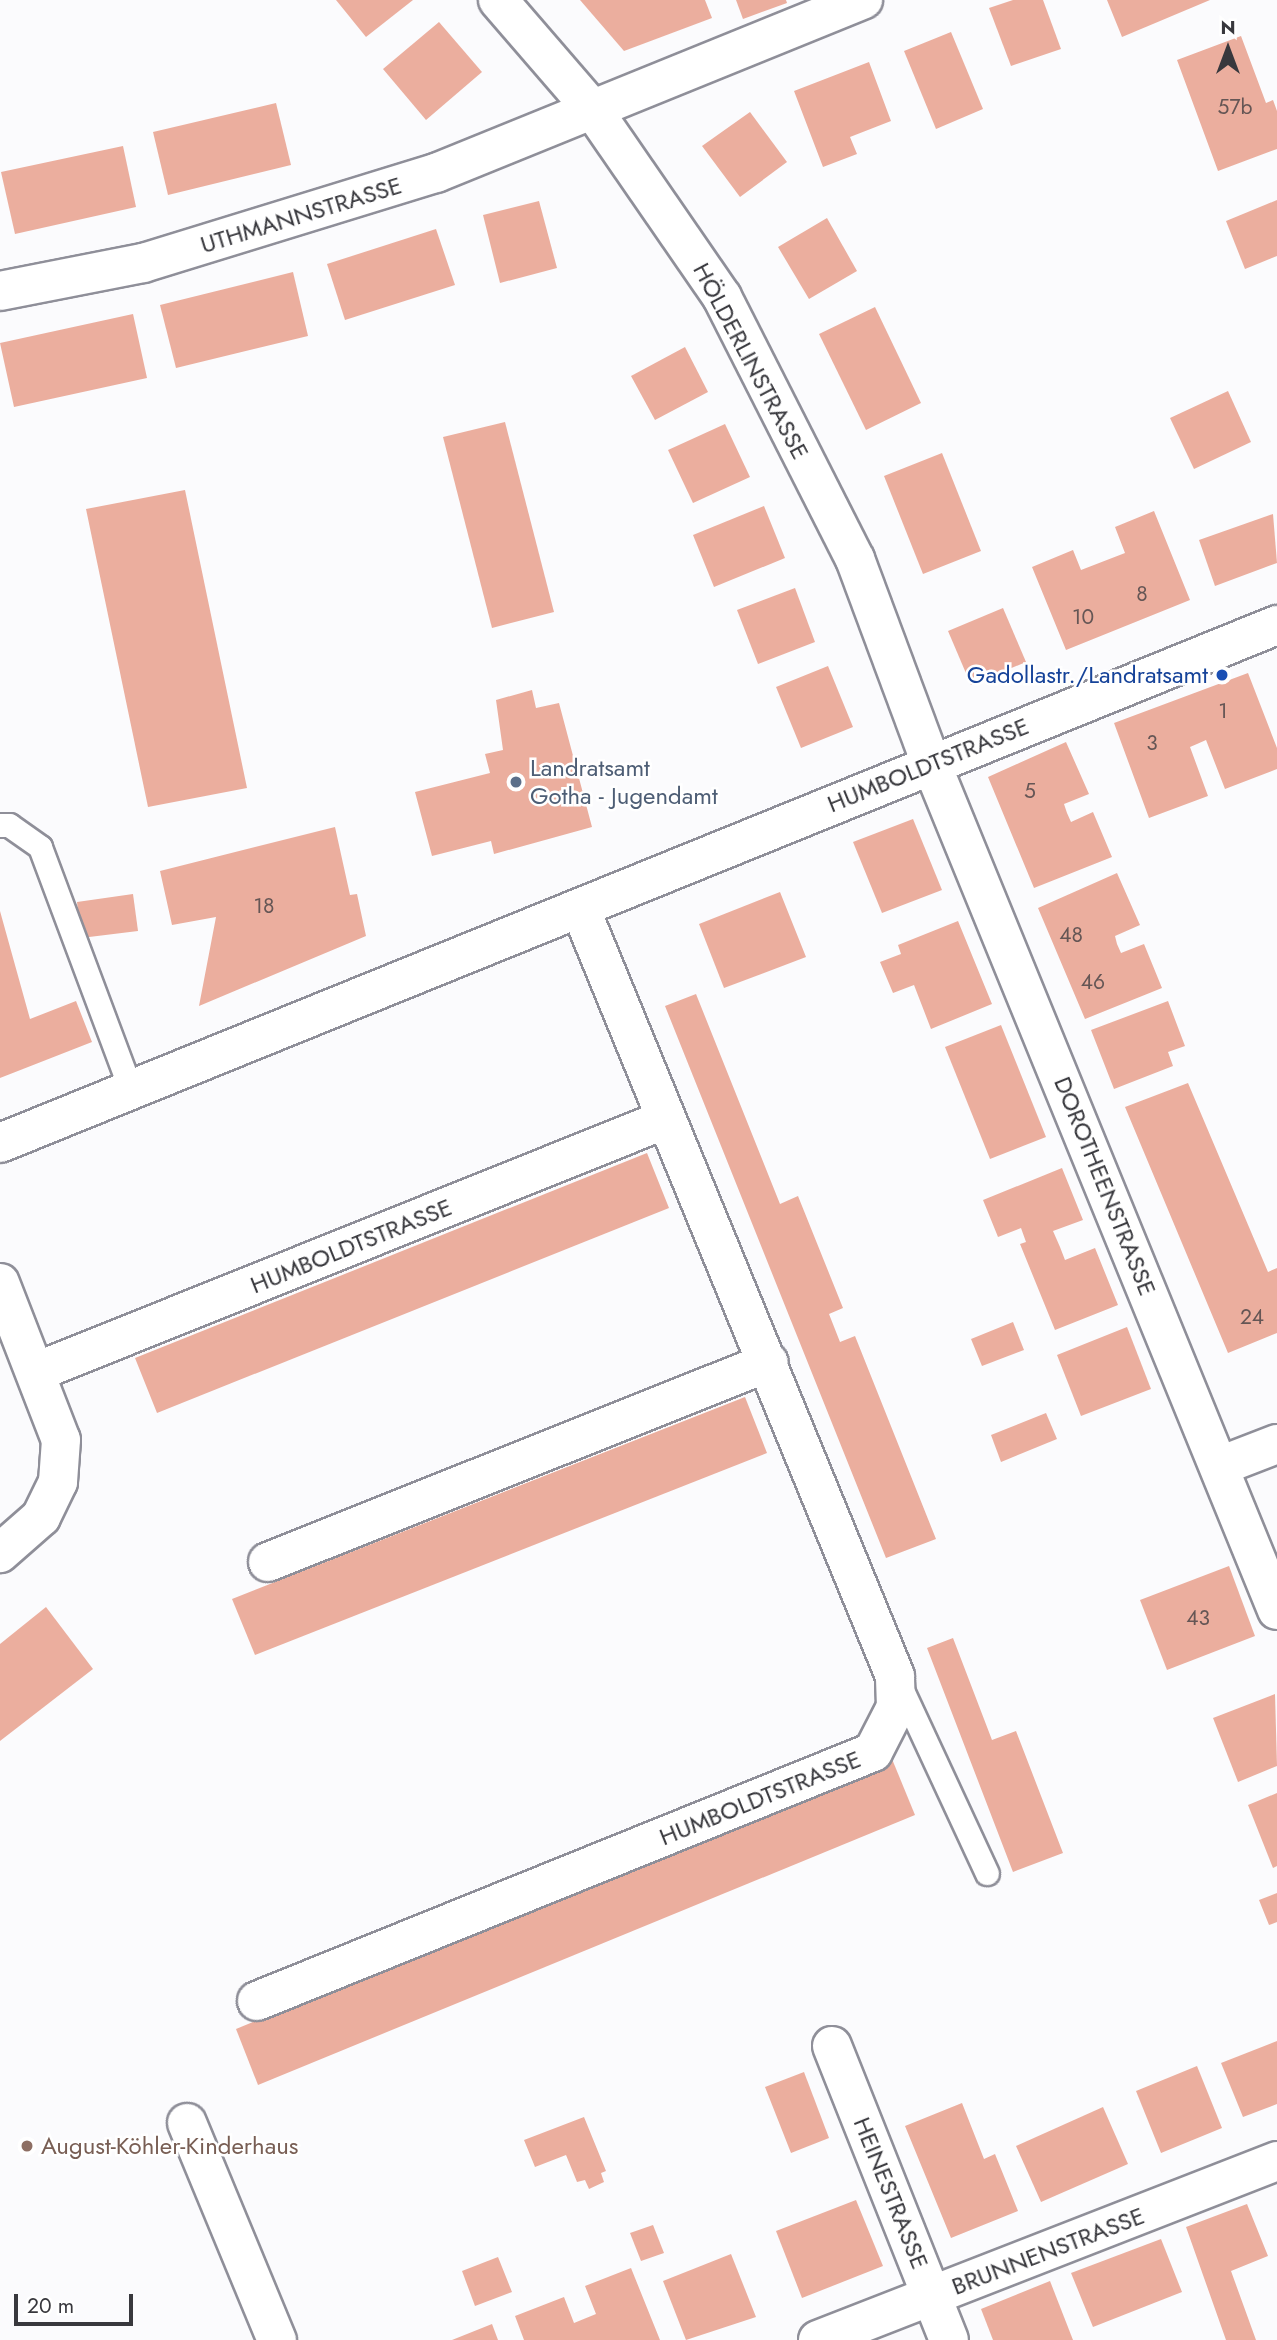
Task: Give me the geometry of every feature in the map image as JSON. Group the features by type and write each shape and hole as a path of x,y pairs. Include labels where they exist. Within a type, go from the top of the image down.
{"street":[{"name":"HÖLDERLINSTRASSE","path":"498,0 593,110 722,297 855,559 931,763"},
{"name":"UTHMANNSTRASSE","path":"0,291 143,263 436,173 863,0"},
{"name":"HUMBOLDTSTRASSE","path":"0,1143 931,763 1277,625"},
{"name":"DOROTHEENSTRASSE","path":"931,763 1277,1610"},
{"name":"HUMBOLDTSTRASSE","path":"257,2001 873,1752 896,1707 895,1676 769,1362 580,908"},
{"name":"HUMBOLDTSTRASSE","path":"36,1372 666,1119"},
{"path":"0,1283 61,1440 58,1482 41,1517 0,1553"},
{"path":"268,1562 769,1362"},
{"path":"1220,1466 1277,1444"},
{"name":"HEINESTRASSE","path":"832,2046 949,2340"},
{"path":"187,2123 276,2340"},
{"name":"BRUNNENSTRASSE","path":"818,2340 1277,2161"}],"lane":[{"path":"0,825 9,825 40,847 130,1088"},
{"path":"895,1676 986,1873"}],"building":[{"path":"336,0 413,0 366,37"},
{"path":"580,0 705,0 712,18 624,51"},
{"path":"736,0 786,0 787,3 743,19"},
{"path":"1013,0 1043,0 1061,49 1011,66 989,8"},
{"path":"1107,0 1210,0 1122,37"},
{"path":"439,22 482,72 426,120 383,69"},
{"path":"951,32 983,109 936,129 904,51"},
{"path":"1241,36 1266,103 1273,100 1277,111 1277,149 1218,171 1177,60"},
{"path":"869,62 891,121 850,137 857,154 823,167 794,91"},
{"path":"276,103 291,165 168,195 153,132"},
{"path":"750,112 787,162 740,197 702,146"},
{"path":"123,146 136,207 15,234 1,172"},
{"path":"1277,200 1277,256 1245,269 1226,221"},
{"path":"539,201 557,268 500,283 483,215"},
{"path":"827,218 857,271 809,299 778,247"},
{"path":"436,229 455,285 345,320 327,264"},
{"path":"293,272 308,336 176,368 160,305"},
{"path":"875,307 921,403 866,430 819,334"},
{"path":"133,314 147,378 14,407 0,343"},
{"path":"685,347 708,392 655,420 631,376"},
{"path":"1228,391 1251,442 1194,469 1170,418"},
{"path":"505,422 554,612 492,628 443,437"},
{"path":"725,424 750,477 693,503 668,450"},
{"path":"942,453 981,551 923,574 884,476"},
{"path":"185,490 247,788 148,807 86,509"},
{"path":"764,506 785,558 714,587 693,535"},
{"path":"1154,511 1190,600 1066,650 1032,567 1073,550 1081,570 1125,553 1115,527"},
{"path":"1273,514 1277,563 1215,586 1199,540"},
{"path":"795,588 815,642 758,664 737,610"},
{"path":"1003,608 1026,662 971,685 948,631"},
{"path":"828,666 853,727 801,748 776,687"},
{"path":"1248,673 1277,748 1277,769 1225,789 1206,740 1190,747 1208,796 1149,818 1114,723"},
{"name":"Landratsamt Gotha - Jugendamt","path":"532,690 536,708 559,703 592,827 494,854 491,841 432,856 415,792 490,773 485,754 503,750 496,700"},
{"path":"1066,742 1089,794 1064,804 1067,813 1071,822 1093,812 1112,857 1034,888 988,777"},
{"path":"913,819 942,890 882,913 853,842"},
{"path":"335,827 350,895 357,894 366,936 199,1006 216,917 172,925 160,871"},
{"path":"1117,873 1140,925 1115,936 1117,944 1121,953 1144,944 1162,988 1085,1019 1038,908"},
{"path":"780,892 806,957 724,988 699,924"},
{"path":"133,894 138,931 81,938 77,902"},
{"path":"0,911 30,1019 76,1001 92,1042 0,1078"},
{"path":"958,921 992,1004 931,1029 914,985 893,993 880,962 901,954 898,945"},
{"path":"696,994 780,1204 798,1196 843,1308 829,1314 840,1342 855,1336 936,1539 886,1558 665,1006"},
{"path":"1168,1001 1185,1046 1168,1052 1173,1066 1114,1089 1091,1030"},
{"path":"1001,1025 1046,1137 990,1159 945,1047"},
{"path":"1188,1083 1268,1272 1277,1268 1277,1333 1228,1353 1125,1107"},
{"path":"647,1153 669,1208 157,1413 135,1358"},
{"path":"1062,1168 1083,1220 1053,1231 1065,1260 1095,1248 1118,1305 1055,1330 1020,1244 1026,1242 1021,1228 998,1237 983,1200"},
{"path":"1013,1322 1024,1350 982,1366 971,1339"},
{"path":"1127,1327 1151,1389 1081,1416 1057,1355"},
{"path":"745,1397 767,1453 255,1655 232,1599"},
{"path":"1046,1413 1057,1439 1001,1462 991,1435"},
{"path":"1229,1566 1255,1636 1167,1670 1140,1600"},
{"path":"46,1607 93,1669 0,1741 0,1644"},
{"path":"953,1638 992,1740 1016,1731 1063,1853 1013,1872 927,1648"},
{"path":"1275,1694 1277,1766 1238,1782 1213,1718"},
{"path":"892,1759 915,1815 258,2085 236,2029"},
{"path":"1277,1793 1277,1866 1273,1868 1248,1805"},
{"path":"1277,1893 1277,1922 1269,1925 1259,1900"},
{"path":"1277,2041 1277,2104 1243,2117 1221,2063"},
{"path":"1197,2066 1222,2128 1161,2153 1136,2091"},
{"path":"804,2072 829,2138 791,2153 765,2087"},
{"path":"962,2103 984,2159 995,2154 1018,2211 951,2238 905,2126"},
{"path":"1103,2107 1128,2164 1041,2202 1016,2146"},
{"path":"584,2117 606,2171 601,2173 604,2182 589,2189 585,2180 577,2182 566,2155 535,2167 524,2140"},
{"path":"856,2200 883,2266 802,2298 776,2231"},
{"path":"1247,2204 1268,2256 1231,2271 1256,2340 1226,2340 1186,2227"},
{"path":"653,2225 664,2253 641,2261 630,2233"},
{"path":"1161,2239 1182,2292 1093,2327 1071,2273"},
{"path":"731,2254 756,2317 686,2340 663,2281"},
{"path":"498,2257 512,2292 475,2306 462,2271"},
{"path":"631,2268 660,2340 524,2340 515,2316 564,2297 574,2323 596,2314 585,2286"},
{"path":"1050,2281 1073,2340 993,2340 981,2309"},
{"path":"492,2324 498,2340 452,2340"}],"place":[{"name":"Gadollastr./Landratsamt","path":"1222,675"},
{"name":"Landratsamt Gotha - Jugendamt","path":"516,782"},
{"name":"August-Köhler-Kinderhaus","path":"27,2146"}]}
